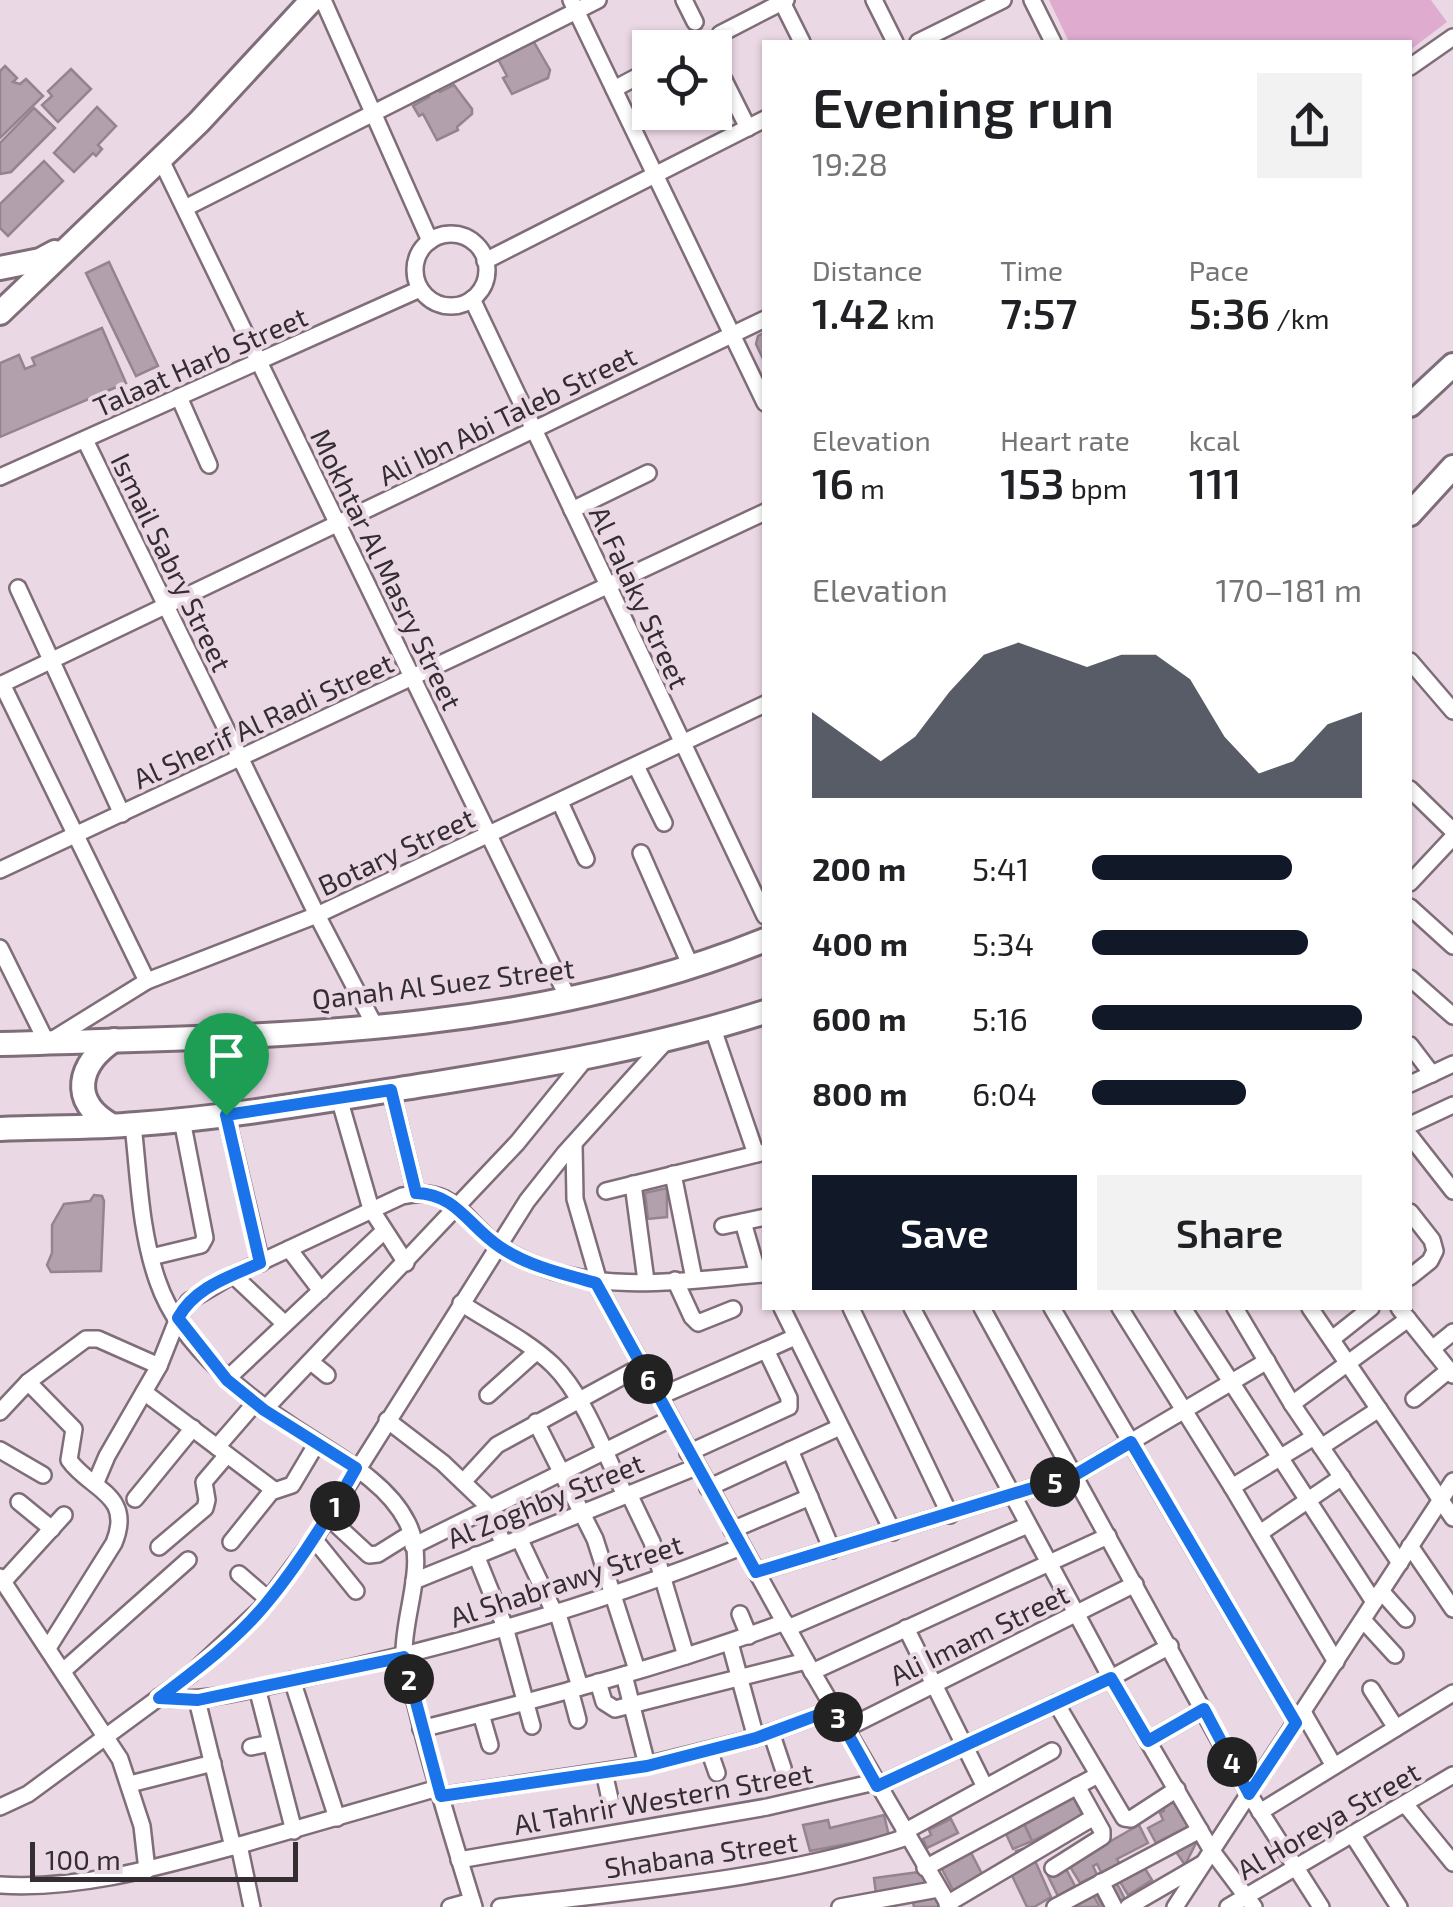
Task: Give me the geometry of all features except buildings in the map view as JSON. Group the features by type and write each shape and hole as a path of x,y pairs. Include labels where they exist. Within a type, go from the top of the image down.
{"main road":[{"path":"0,313 160,160 312,0"},
{"path":"0,268 40,260 71,243"},
{"path":"0,286 0,313"},
{"path":"1412,403 1453,365"},
{"path":"1412,512 1453,467"},
{"name":"Qanah Al Suez Street","path":"0,1044 376,1028 569,1000 692,969 762,941"},
{"path":"0,1129 182,1120 339,1098 586,1058 762,1013"},
{"path":"114,1040 90,1060 83,1090 98,1117 122,1125"}],"street":[{"path":"323,0 430,241"},
{"path":"185,208 574,6 598,0"},
{"path":"684,0 695,22"},
{"path":"874,0 894,40"},
{"path":"922,40 1003,0"},
{"path":"1032,0 1051,40"},
{"path":"728,30 783,1 801,40"},
{"path":"574,6 762,397"},
{"path":"1412,66 1453,36"},
{"path":"614,89 632,80"},
{"path":"732,96 748,128"},
{"path":"485,261 762,121"},
{"name":"Mokhtar Al Masry Street","path":"160,160 569,1000"},
{"path":"440,236 463,236 481,250 485,261 485,282 472,299 462,304 438,304 420,289 416,279 417,258 430,241 440,236"},
{"name":"Talaat Harb Street","path":"0,478 420,289"},
{"name":"Al Falaky Street","path":"472,299 762,910"},
{"name":"Ali Ibn Abi Taleb Street","path":"1,685 762,320"},
{"path":"178,397 210,464"},
{"name":"Ismail Sabry Street","path":"85,440 376,1028"},
{"path":"572,510 648,474"},
{"name":"Al Sherif Al Radi Street","path":"0,870 762,513"},
{"path":"18,588 122,814"},
{"path":"1412,663 1453,711"},
{"path":"1,685 146,981"},
{"name":"Botary Street","path":"48,1042 146,981 317,915 762,705"},
{"path":"636,766 664,823"},
{"path":"1412,790 1453,834 1412,880"},
{"path":"560,802 586,860"},
{"path":"641,853 692,969"},
{"path":"1412,909 1453,946"},
{"path":"0,948 48,1042"},
{"path":"1412,980 1453,1016"},
{"path":"606,1191 761,1153 713,1028"},
{"path":"0,1807 28,1794 159,1698 229,1642 269,1600 314,1540 527,1201 667,1040"},
{"path":"1412,1048 1432,1074"},
{"path":"160,1546 205,1508 208,1500 204,1482 222,1451 260,1406 310,1362 406,1263 517,1143 586,1058"},
{"path":"1412,1083 1453,1064"},
{"path":"391,1090 416,1193"},
{"path":"339,1098 370,1209 406,1263"},
{"path":"1412,1125 1453,1106"},
{"path":"226,1115 260,1263"},
{"path":"150,1257 201,1245 205,1238 182,1120"},
{"path":"122,1125 150,1257 159,1287 178,1318 227,1380 356,1468 408,1523 414,1580 404,1657 473,1904 450,1907"},
{"path":"1412,1138 1451,1185"},
{"path":"574,1144 574,1199 597,1283 692,1460 948,1906 1094,1817"},
{"path":"673,1174 694,1279"},
{"path":"633,1184 646,1281"},
{"path":"96,1482 159,1366 189,1301 199,1292 370,1209 416,1193 432,1193 458,1207 498,1246 532,1263 597,1283 762,1274 743,1222"},
{"path":"1412,1215 1436,1251 1412,1275"},
{"path":"723,1226 762,1218"},
{"path":"227,1380 384,1231"},
{"path":"289,1249 321,1291"},
{"path":"233,1275 285,1324"},
{"path":"675,1280 698,1323 733,1309"},
{"path":"461,1304 536,1352 562,1375 578,1400 652,1542 686,1656"},
{"path":"783,1310 893,1532"},
{"path":"851,1310 950,1514"},
{"path":"913,1310 1048,1564 1200,1830 1208,1857 1250,1901"},
{"path":"983,1310 1249,1794 1321,1907"},
{"path":"1053,1310 1222,1597 1334,1766"},
{"path":"1121,1310 1336,1662"},
{"path":"1184,1310 1308,1500 1378,1597 1406,1619"},
{"path":"1236,1310 1292,1404 1400,1563"},
{"path":"1311,1310 1453,1518"},
{"path":"1332,1339 1369,1310"},
{"path":"1292,1404 1348,1364 1404,1313 1451,1372 1414,1399"},
{"path":"1432,1349 1453,1332"},
{"path":"658,1398 795,1337"},
{"path":"0,1412 28,1382 92,1338 159,1366"},
{"name":"Al Zoghby Street","path":"414,1580 627,1494 789,1407 789,1398 766,1350"},
{"path":"488,1394 536,1352"},
{"path":"756,1572 1075,1475 1266,1361"},
{"path":"310,1362 327,1375"},
{"path":"463,1482 498,1446 640,1367"},
{"path":"28,1382 71,1423 75,1440 69,1460 111,1499 120,1528 48,1648"},
{"path":"144,1392 274,1490"},
{"path":"1232,1487 1280,1458 1379,1409"},
{"path":"328,1517 369,1554 378,1554 488,1509 670,1419"},
{"path":"388,1420 463,1482 512,1541 555,1612 575,1688 578,1720"},
{"path":"536,1422 584,1512 614,1594 631,1673 632,1706 647,1766"},
{"path":"708,1488 840,1427"},
{"path":"135,1499 193,1428"},
{"path":"231,1542 274,1490 292,1485 317,1443"},
{"path":"0,1450 43,1475"},
{"path":"790,1450 832,1550"},
{"path":"1260,1533 1342,1477"},
{"path":"1175,1907 1453,1481"},
{"path":"732,1530 810,1497"},
{"path":"20,1502 52,1528"},
{"path":"64,1515 2,1580 108,1736 130,1784 142,1826 146,1870"},
{"path":"421,1729 631,1673 786,1625 1028,1525"},
{"path":"598,1682 607,1706 615,1709 809,1666 906,1628 1108,1536"},
{"path":"314,1540 356,1591"},
{"name":"Al Shabrawy Street","path":"159,1698 198,1700 404,1657 663,1578 742,1546"},
{"path":"1410,1546 1453,1610"},
{"path":"476,1556 504,1627 532,1726"},
{"path":"64,1672 188,1560"},
{"path":"240,1574 269,1600"},
{"name":"Ali Imam Street","path":"845,1729 1135,1584"},
{"path":"1207,1606 1222,1597"},
{"path":"740,1614 749,1636"},
{"path":"1363,1620 1395,1654"},
{"path":"906,1628 986,1787"},
{"path":"730,1643 738,1679 784,1768"},
{"name":"Al Tahrir Western Street","path":"459,1860 767,1807 876,1784 1111,1678 1170,1646"},
{"path":"292,1680 337,1818"},
{"path":"256,1688 294,1831"},
{"path":"1372,1689 1396,1728"},
{"path":"1260,1812 1453,1693"},
{"path":"198,1700 252,1907"},
{"path":"1056,1703 1127,1820 1177,1789"},
{"path":"0,1886 72,1884 146,1870 440,1792 647,1766 764,1735 834,1709"},
{"path":"1148,1741 1204,1709"},
{"path":"481,1714 490,1745"},
{"path":"251,1747 271,1743"},
{"path":"708,1750 717,1772"},
{"name":"Shabana Street","path":"500,1907 775,1871 856,1854 906,1835 1052,1751"},
{"path":"130,1784 213,1763"},
{"path":"604,1772 610,1799"},
{"path":"925,1868 1098,1774"},
{"name":"Al Horeya Street","path":"1228,1907 1250,1901 1296,1867 1352,1834 1450,1784"},
{"path":"1053,1868 1100,1840 1102,1831 1077,1786"},
{"path":"1405,1804 1453,1863"},
{"path":"1055,1907 1200,1830"},
{"path":"1352,1834 1399,1907"},
{"path":"1128,1907 1208,1857"},
{"path":"1100,1882 1114,1907"},
{"path":"840,1907 938,1889"}],"shaded area":[{"path":"1049,0 1431,0 1447,22 1412,48 1412,40 1068,40"}],"route":[{"path":"391,1090 416,1193 446,1198 498,1246 532,1263 596,1283 756,1572 1075,1475 1131,1442 1296,1723 1249,1794 1204,1709 1148,1741 1111,1678 877,1786 834,1709 756,1738 647,1766 441,1796 404,1657 198,1700 159,1698 229,1642 264,1606 314,1540 356,1468 264,1410 227,1380 178,1318 199,1292 260,1263 226,1115 391,1090"}]}
